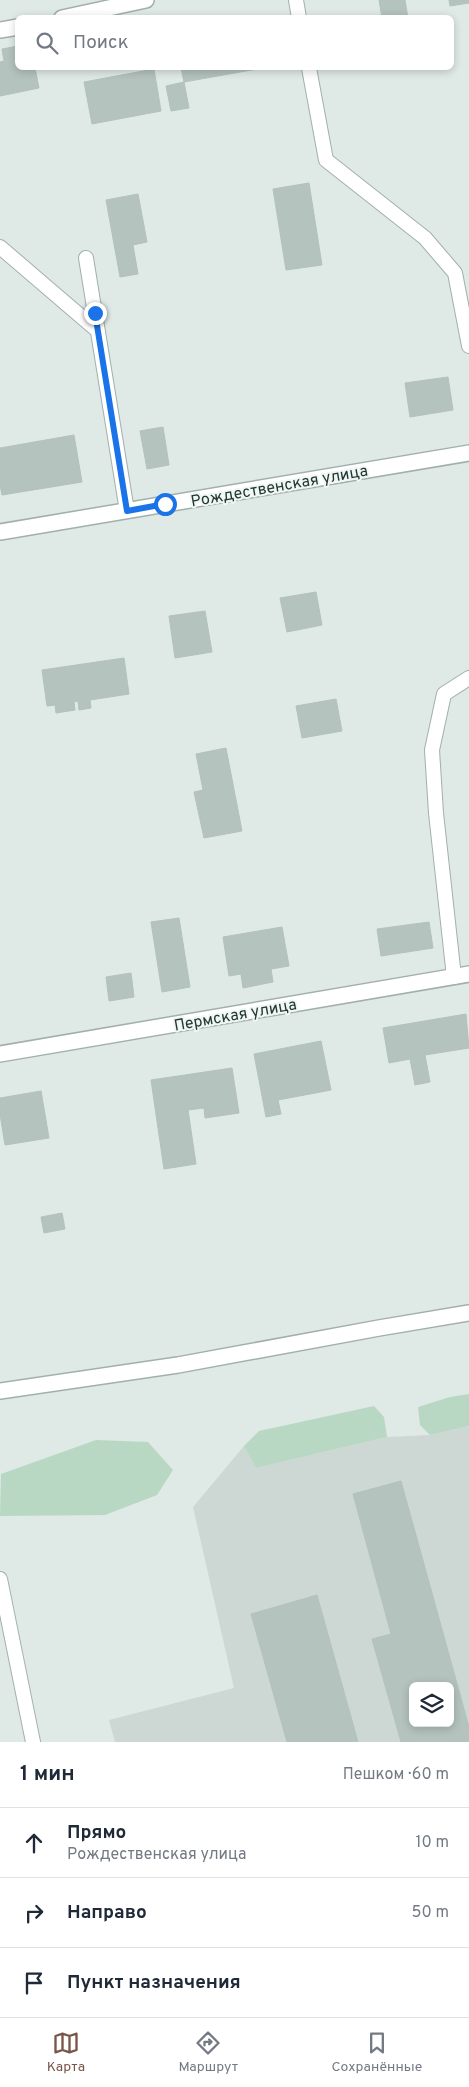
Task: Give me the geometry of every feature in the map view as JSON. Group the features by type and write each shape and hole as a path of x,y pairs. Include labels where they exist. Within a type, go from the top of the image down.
{"street":[{"path":"76,15 146,0"},
{"path":"0,30 15,28"},
{"name":"Рождественская улица","path":"0,532 469,453"},
{"name":"Пермская улица","path":"0,1054 462,975"},
{"path":"0,1391 178,1365 469,1313"}],"lane":[{"path":"296,0 299,15"},
{"path":"309,70 326,160 425,238 455,274 469,346"},
{"path":"0,247 98,331"},
{"path":"86,258 127,511"},
{"path":"462,975 436,813 432,750 444,694 469,678"},
{"path":"0,1579 33,1742"}],"shaded area":[{"path":"469,1426 469,1742 115,1742 109,1720 234,1688 193,1507 244,1446 256,1468 387,1437 430,1435"}],"green space":[{"path":"469,1394 469,1426 430,1435 420,1425 418,1407 450,1397"},
{"path":"374,1406 384,1417 387,1437 256,1468 244,1446 259,1431"},
{"path":"96,1440 148,1442 173,1470 157,1495 105,1515 0,1516 1,1474"}],"building":[{"path":"379,0 405,0 408,15 382,15"},
{"path":"449,0 469,0 469,3 450,6"},
{"path":"15,47 15,70 35,70 39,88 0,96 0,62 4,61 2,49"},
{"path":"154,70 161,111 92,124 84,82"},
{"path":"181,70 251,70 184,82"},
{"path":"184,82 189,108 171,111 166,86"},
{"path":"309,183 322,265 286,270 273,189"},
{"path":"138,194 147,242 133,245 138,274 120,277 106,200"},
{"path":"448,377 453,410 410,417 405,383"},
{"path":"163,427 169,465 147,469 140,431"},
{"path":"74,435 82,482 2,495 0,485 0,448"},
{"path":"316,592 322,625 287,632 280,598"},
{"path":"205,611 212,652 175,658 169,616"},
{"path":"124,658 129,694 90,700 91,708 79,710 78,701 74,702 75,710 56,713 55,705 47,706 42,670"},
{"path":"336,699 342,731 302,738 296,706"},
{"path":"226,748 242,831 204,838 194,792 203,790 196,754"},
{"path":"179,918 190,987 162,992 151,922"},
{"path":"429,922 433,948 381,956 377,929"},
{"path":"282,927 289,966 271,969 273,982 243,988 241,974 229,976 223,937"},
{"path":"131,973 134,997 109,1001 106,977"},
{"path":"466,1014 469,1048 425,1055 430,1082 415,1085 410,1059 389,1063 383,1028"},
{"path":"321,1041 331,1090 278,1100 281,1114 266,1117 254,1054"},
{"path":"232,1068 239,1113 205,1118 204,1108 188,1110 196,1164 164,1169 151,1080"},
{"path":"41,1091 49,1138 5,1145 0,1114 0,1098"},
{"path":"62,1213 65,1229 44,1233 41,1217"},
{"path":"401,1481 469,1727 469,1742 401,1742 372,1639 391,1634 353,1494"},
{"path":"317,1595 358,1742 287,1742 251,1614"}],"route":[{"path":"95,313 127,511 165,504"}]}
